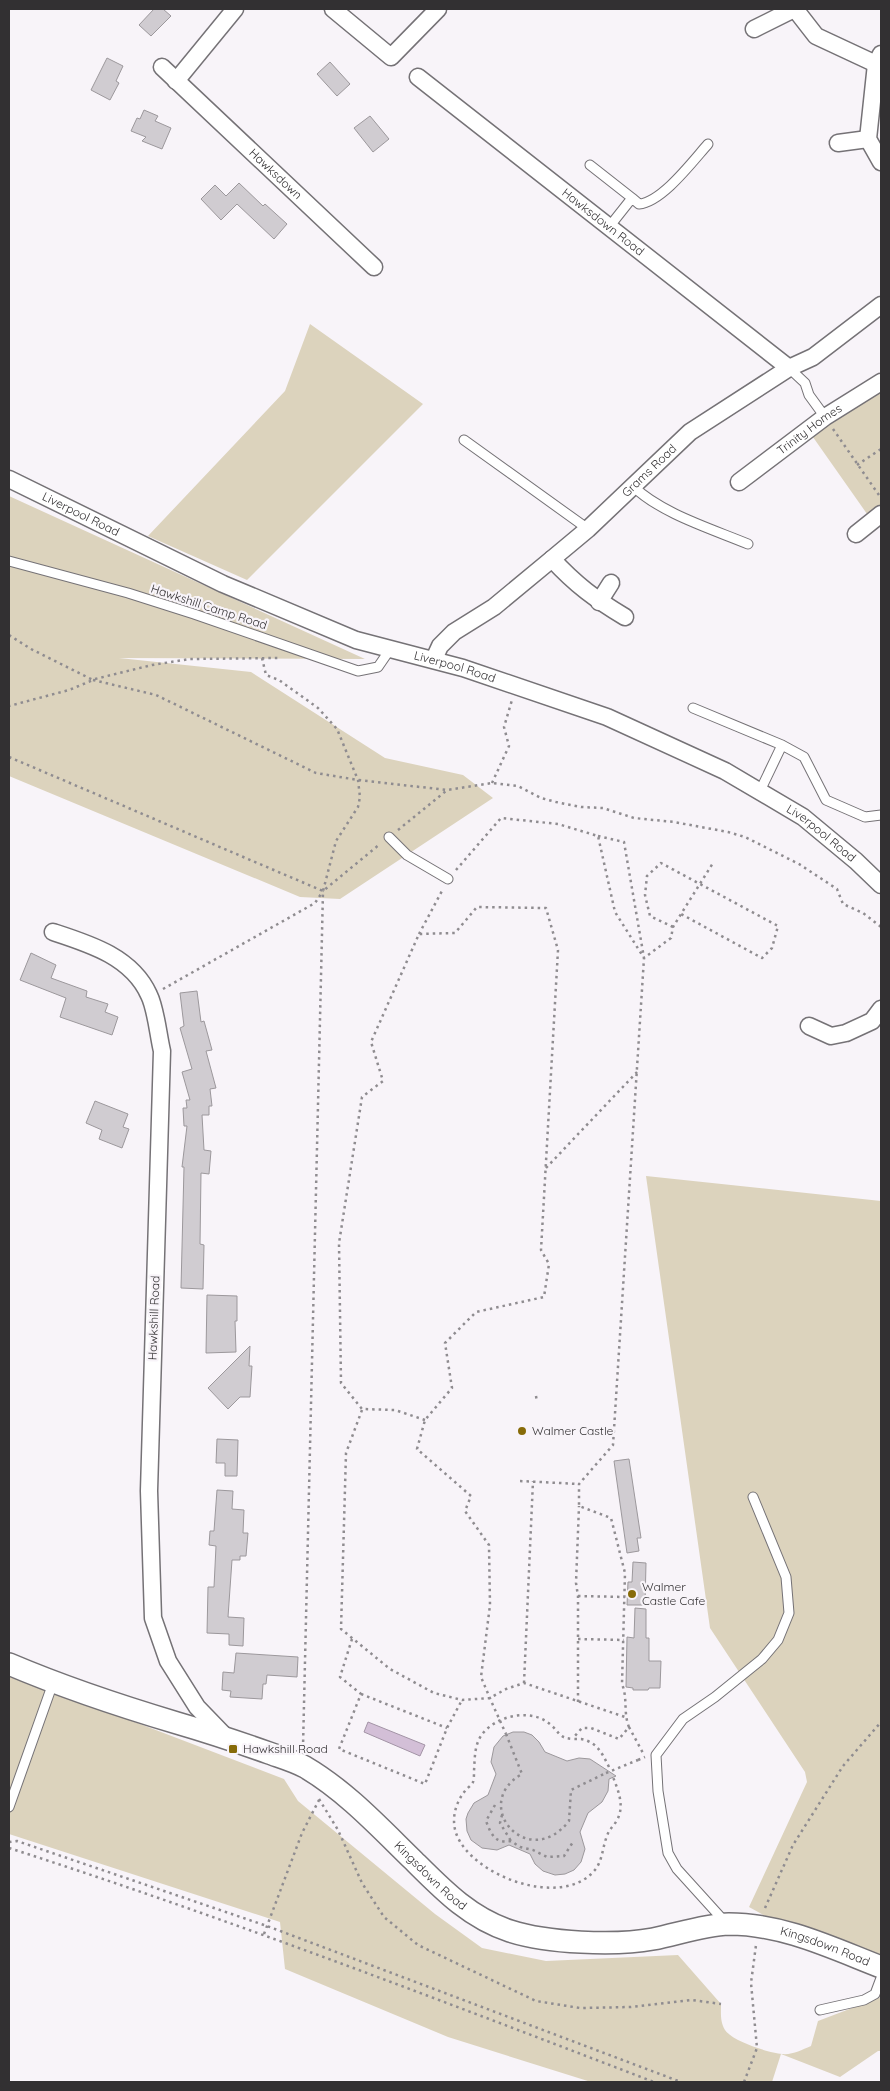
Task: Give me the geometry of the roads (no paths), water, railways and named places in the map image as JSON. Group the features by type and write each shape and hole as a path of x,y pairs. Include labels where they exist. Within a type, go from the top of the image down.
{"street":[{"path":"176,81 235,9"},
{"path":"333,9 392,57 438,9"},
{"path":"754,29 794,9 816,36 878,59 868,139 881,162"},
{"name":"Hawksdown","path":"162,67 374,267"},
{"name":"Hawksdown Road","path":"418,77 789,368"},
{"path":"838,143 868,139"},
{"name":"Grams Road","path":"434,659 440,646 454,632 494,607 552,560 588,529 690,432 789,368 814,357 881,304"},
{"name":"Trinity Homes","path":"739,482 825,417 881,382"},
{"name":"Liverpool Road","path":"9,479 223,584 356,640 434,659 607,717 725,771 803,817 881,884"},
{"path":"856,534 881,514"},
{"path":"552,560 576,584 599,602 625,617"},
{"path":"599,602 611,583"},
{"name":"Hawkshill Road","path":"53,932 92,945 122,961 142,982 150,996 162,1051 149,1491 154,1618 168,1661 197,1707 228,1738"},
{"path":"809,1026 831,1036 846,1033 872,1021 881,1009"},
{"name":"Kingsdown Road","path":"9,1664 53,1683 228,1738 304,1766 354,1803 447,1894 466,1910 488,1923 539,1938 614,1943 652,1939 727,1924 759,1926 791,1933 881,1967"}],"lane":[{"path":"590,165 639,204 648,203 659,195 708,144"},
{"path":"609,227 632,198"},
{"path":"789,368 805,383 809,395 825,417"},
{"path":"464,440 588,529"},
{"path":"633,486 644,497 667,509 748,544"},
{"name":"Hawkshill Camp Road","path":"9,561 185,611 358,671 378,667 390,648"},
{"path":"693,708 782,745 804,757 826,800 865,817 881,815"},
{"path":"760,791 782,745"},
{"path":"389,837 407,855 448,879"},
{"path":"727,1924 677,1869 668,1853 658,1791 656,1755 684,1719 762,1659 778,1640 788,1613 786,1577 752,1496"},
{"path":"9,1807 53,1683"},
{"path":"820,2010 864,2000 875,1994 881,1978"}],"place":[{"name":"Walmer Castle","path":"522,1431"},
{"name":"Walmer Castle Cafe","path":"632,1594"},
{"name":"Hawkshill Road","path":"233,1749"}]}
